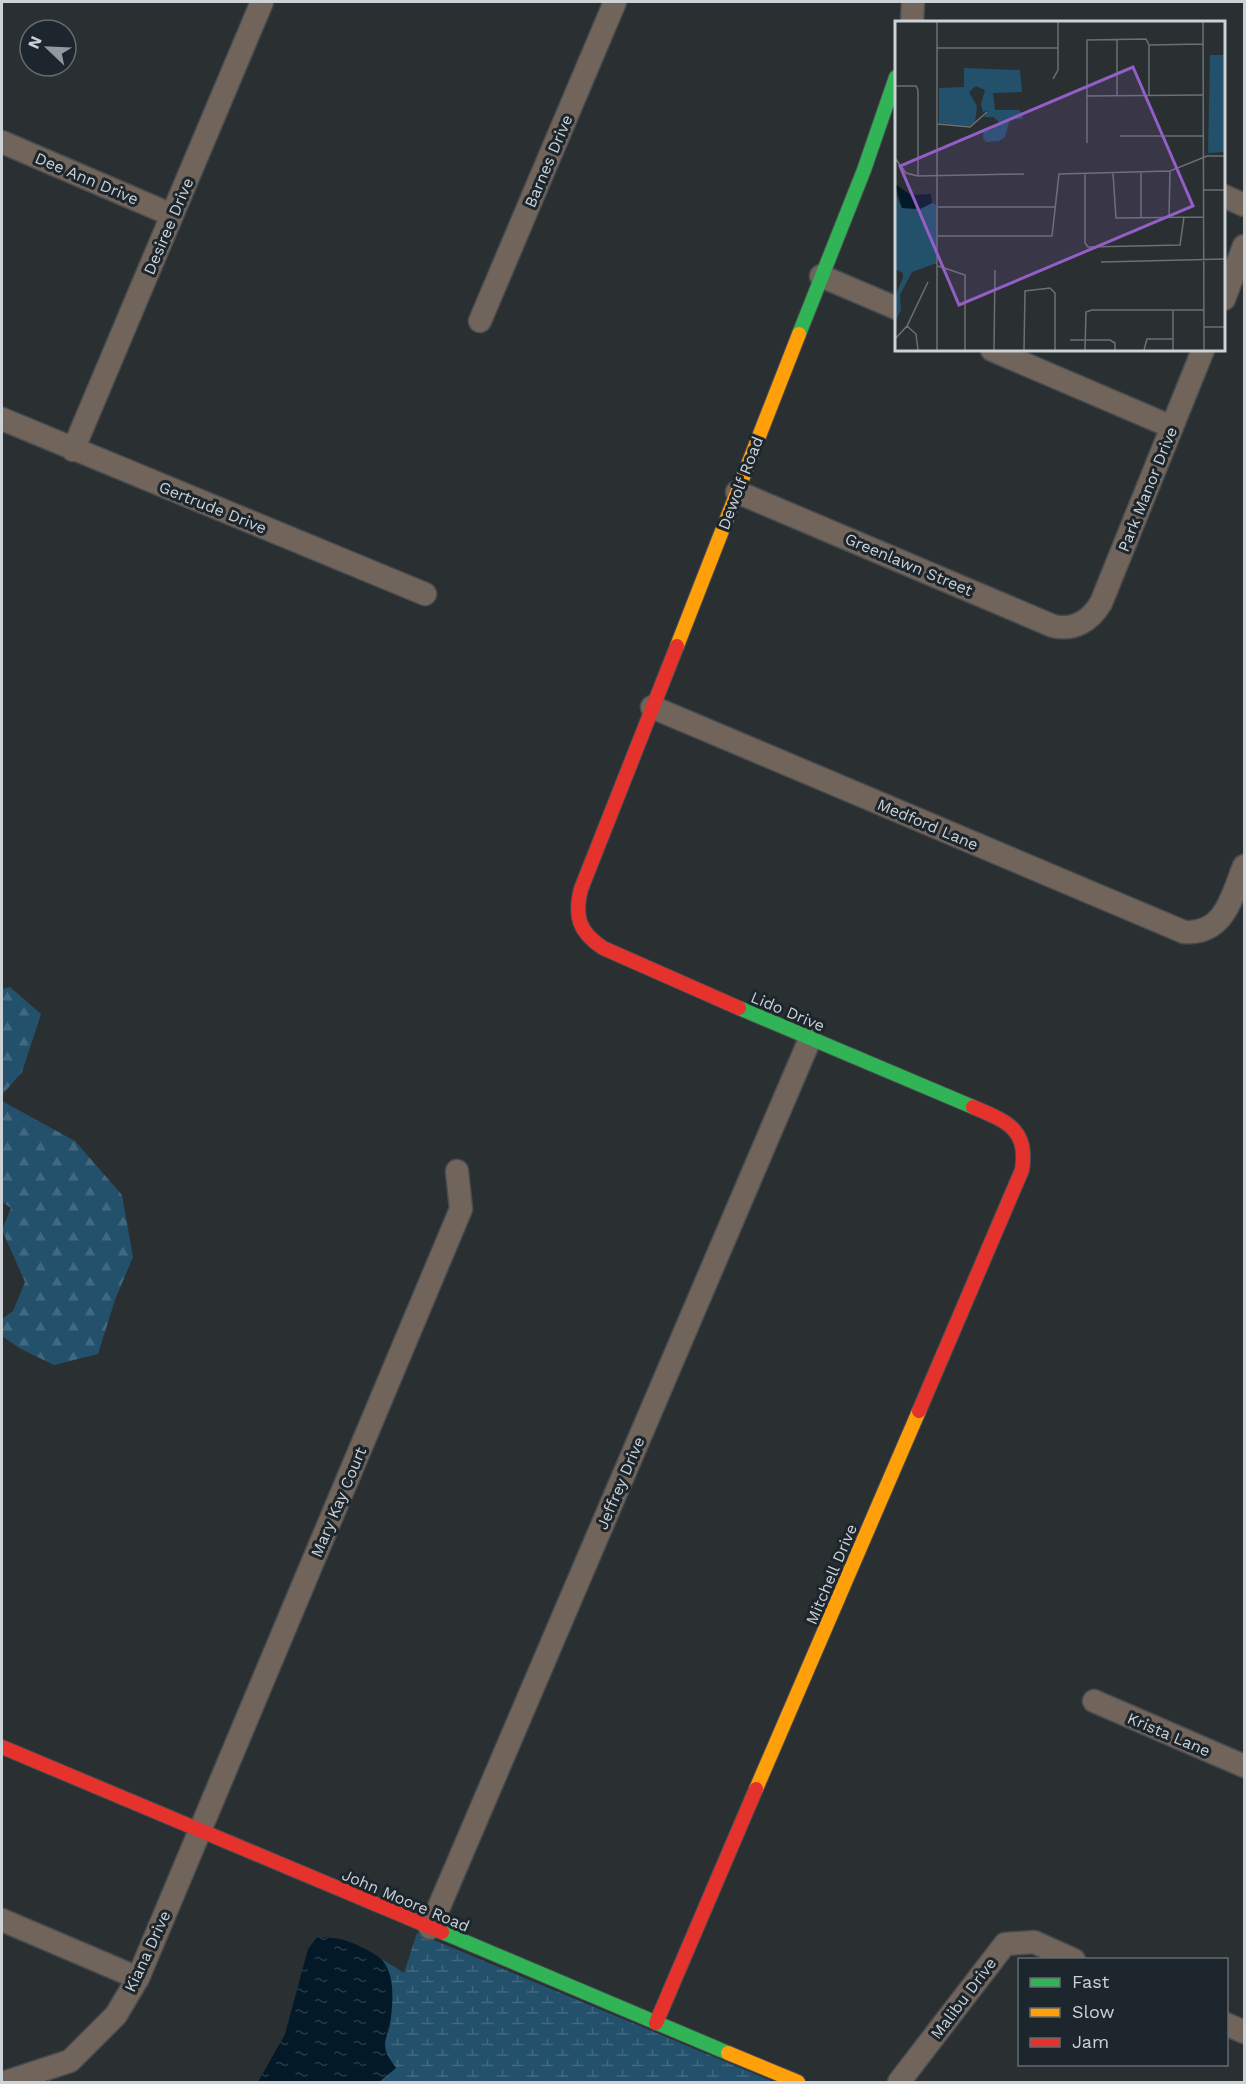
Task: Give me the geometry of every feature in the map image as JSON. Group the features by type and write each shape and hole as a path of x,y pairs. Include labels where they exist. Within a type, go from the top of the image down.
{"street":[{"name":"Desiree Drive","path":"73,450 262,2"},
{"name":"Barnes Drive","path":"480,321 615,2"},
{"path":"912,21 913,2"},
{"name":"Dewolf Road","path":"581,889 864,170 895,83"},
{"name":"Dee Ann Drive","path":"2,142 172,214"},
{"path":"1225,196 1245,205"},
{"path":"1225,296 1245,246"},
{"path":"821,276 895,308"},
{"path":"994,351 1172,426"},
{"name":"Park Manor Drive","path":"1082,623 1101,603 1203,351"},
{"name":"Gertrude Drive","path":"2,419 425,594"},
{"name":"Greenlawn Street","path":"737,492 1053,626 1072,627 1082,623"},
{"name":"Medford Lane","path":"652,707 1176,930 1191,932 1206,929 1221,918 1245,866"},
{"name":"Lido Drive","path":"581,889 576,907 578,916 582,929 594,942 810,1039 1001,1119 1014,1128 1020,1136"},
{"name":"Jeffrey Drive","path":"430,1928 810,1039"},
{"name":"Mitchell Drive","path":"656,2023 1022,1170 1024,1150 1020,1136"},
{"name":"Mary Kay Court","path":"200,1831 461,1209 457,1171"},
{"name":"Krista Lane","path":"1094,1701 1245,1766"},
{"name":"John Moore Road","path":"2,1747 798,2082"},
{"name":"Kiana Drive","path":"6,2082 70,2061 116,2015 138,1978 200,1831"},
{"path":"2,1920 138,1978"},
{"name":"Malibu Drive","path":"899,2082 1005,1944 1034,1942 1072,1958"},
{"path":"1228,2024 1245,2032"}],"green space":[{"path":"10,987 41,1014 22,1072 2,1095 2,989"},
{"path":"2,1101 75,1141 122,1195 133,1257 115,1300 98,1354 54,1365 19,1348 2,1336 2,1319 13,1311 25,1282 2,1230 11,1208 2,1202"},
{"path":"417,1933 774,2082 379,2082 393,2064 387,2057 385,2042 390,2026 391,1982 382,1959 404,1973"}],"water":[{"path":"317,1937 337,1938 362,1947 381,1959 389,1971 392,2002 385,2048 396,2068 379,2082 258,2082 285,2034 308,1949"}],"traffic: fast":[{"path":"799,334 864,170 895,80"},
{"path":"739,1008 973,1107"},
{"path":"442,1932 728,2053"}],"traffic: slow":[{"path":"677,646 799,334"},
{"path":"756,1789 919,1411"},
{"path":"728,2053 798,2082"}],"traffic: jam":[{"path":"677,646 581,889 578,908 580,923 588,936 603,948 739,1008"},
{"path":"919,1411 1022,1170 1022,1145 1013,1128 996,1117 973,1107"},
{"path":"2,1747 442,1932"},
{"path":"656,2023 756,1789"}]}
